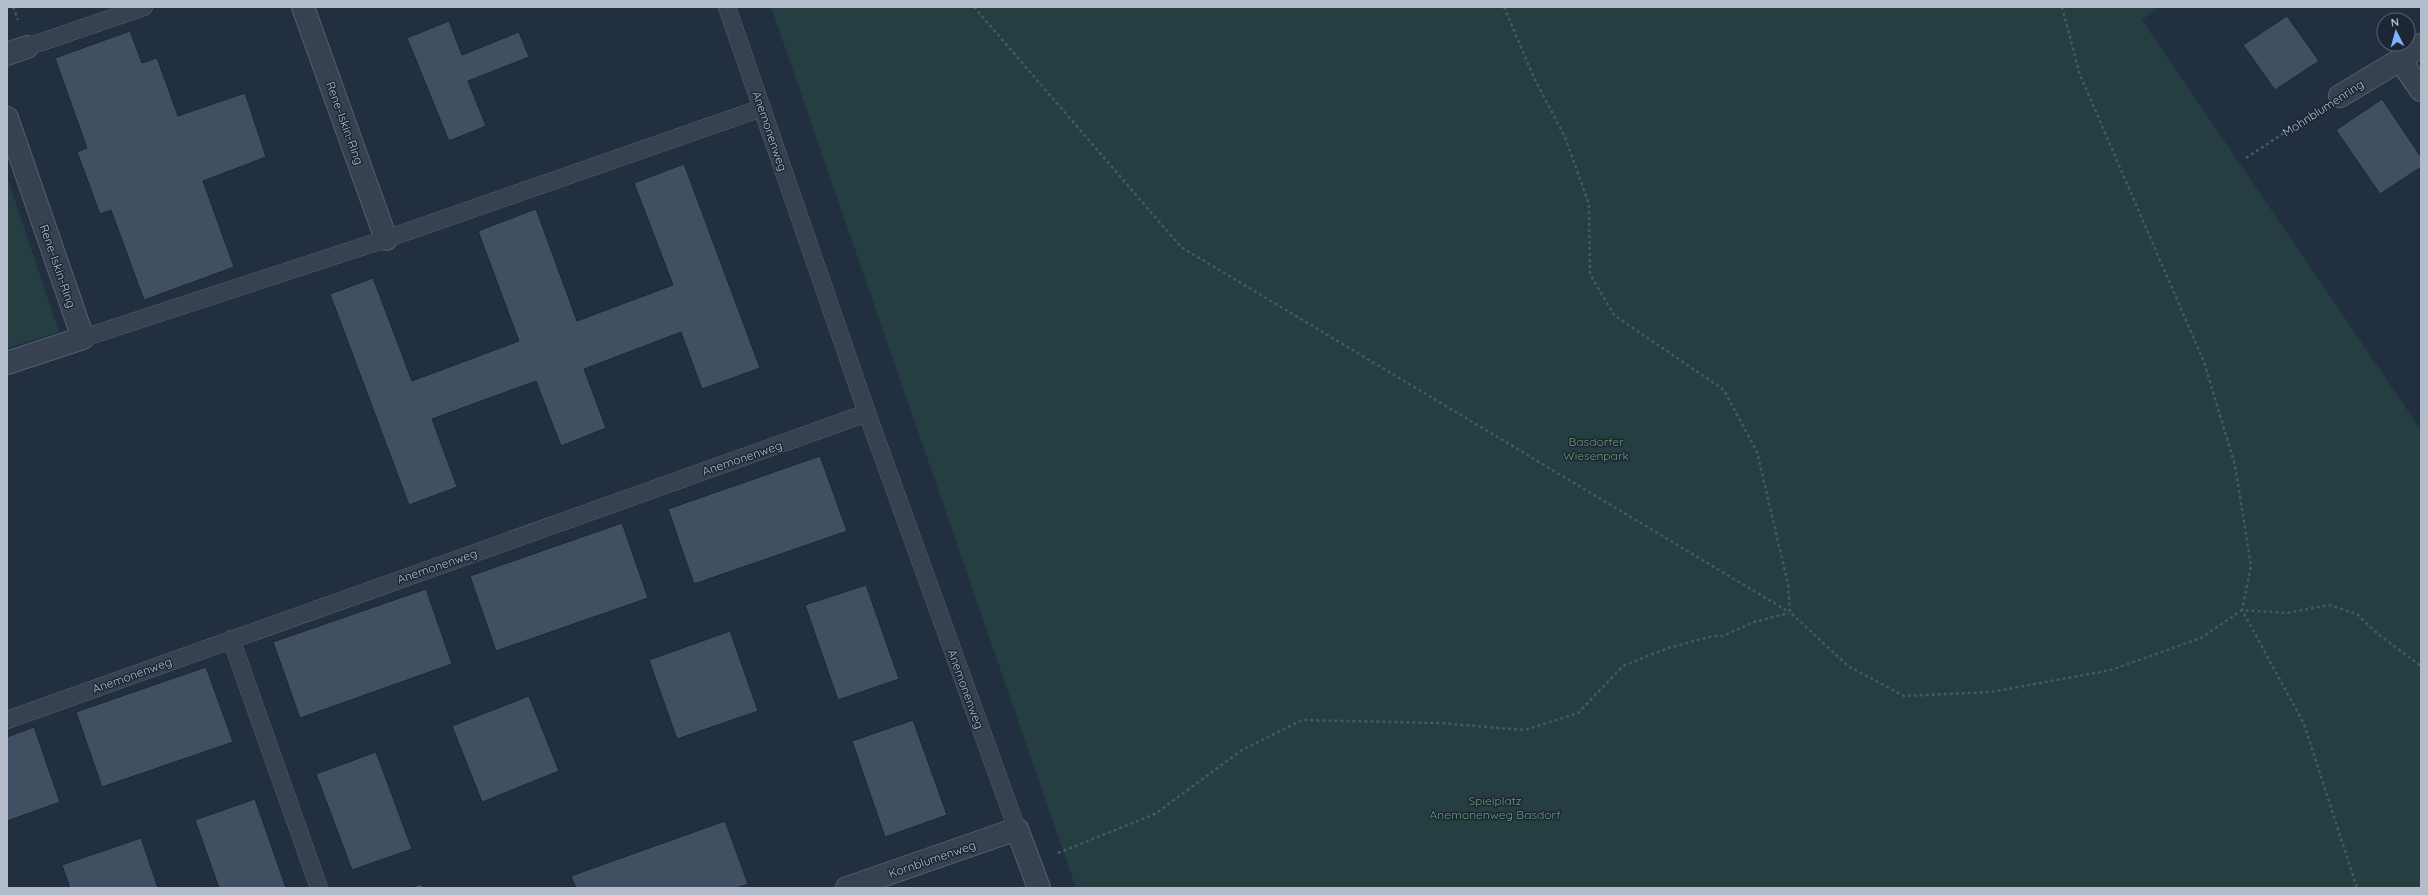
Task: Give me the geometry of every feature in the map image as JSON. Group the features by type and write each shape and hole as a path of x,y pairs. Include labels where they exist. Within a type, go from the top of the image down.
{"street":[{"name":"Rene-Iskin-Ring","path":"303,7 386,239"},
{"name":"Mohnblumenring","path":"2340,96 2400,60 2421,45"},
{"path":"2400,60 2421,90"},
{"name":"Rene-Iskin-Ring","path":"7,118 83,338"},
{"path":"7,364 83,338"},
{"path":"1016,829 1039,888"},
{"name":"Kornblumenweg","path":"848,888 1016,829"}],"lane":[{"path":"17,51 144,7"},
{"name":"Anemonenweg","path":"727,7 867,413 1016,829"},
{"path":"83,338 386,239 762,108"},
{"name":"Anemonenweg","path":"7,720 231,638 867,413"},
{"path":"231,638 319,888"}],"path":[{"path":"974,7 1182,247 1790,612 1848,666 1904,696 1991,692 2111,670 2201,638 2242,610 2286,613 2329,605 2357,614 2378,634 2421,666"},
{"path":"1504,7 1534,78 1565,137 1589,204 1590,274 1614,315 1724,390 1757,452 1788,584 1790,612"},
{"path":"2062,7 2080,75 2204,362 2234,465 2251,566 2242,610 2304,724 2357,888"},
{"name":"Mohnblumenring","path":"2246,158 2340,96"},
{"path":"1030,864 1155,814 1242,750 1302,720 1438,723 1525,730 1578,713 1623,666 1668,648 1713,636 1724,636 1754,622 1790,612"}],"green space":[{"name":"Basdorfer Wiesenpark","path":"771,7 2159,7 2142,20 2421,430 2421,888 1076,888"},
{"path":"7,177 59,332 7,348"}],"building":[{"path":"2287,16 2319,61 2275,90 2243,45"},
{"path":"449,21 462,55 519,32 529,57 468,81 486,126 449,141 407,38"},
{"path":"130,31 142,63 157,58 178,116 245,93 266,157 203,181 234,267 144,300 111,210 100,214 77,152 87,148 55,58"},
{"path":"2382,99 2421,157 2421,167 2380,194 2336,130"},
{"path":"684,164 760,368 702,389 681,332 584,369 606,428 561,446 536,381 432,419 457,487 409,505 330,294 373,278 412,381 519,341 478,231 536,209 577,321 673,285 634,183"},
{"path":"820,456 847,531 694,584 668,509"},
{"path":"622,523 648,598 496,651 470,576"},
{"path":"866,585 899,679 838,700 805,605"},
{"path":"426,589 452,664 300,718 273,642"},
{"path":"730,631 758,711 677,739 649,660"},
{"path":"206,667 233,742 102,787 76,712"},
{"path":"529,696 559,771 482,802 452,726"},
{"path":"913,720 947,815 885,837 852,741"},
{"path":"34,727 60,802 7,821 7,737"},
{"path":"376,752 412,849 352,870 316,774"},
{"path":"255,799 286,888 219,888 195,820"},
{"path":"725,821 748,884 736,888 576,888 571,876"},
{"path":"141,838 158,888 70,888 62,865"},
{"path":"421,884 422,888 411,888"}],"park label":[{"name":"Spielplatz Anemonenweg Basdorf","path":"1495,807"}]}
